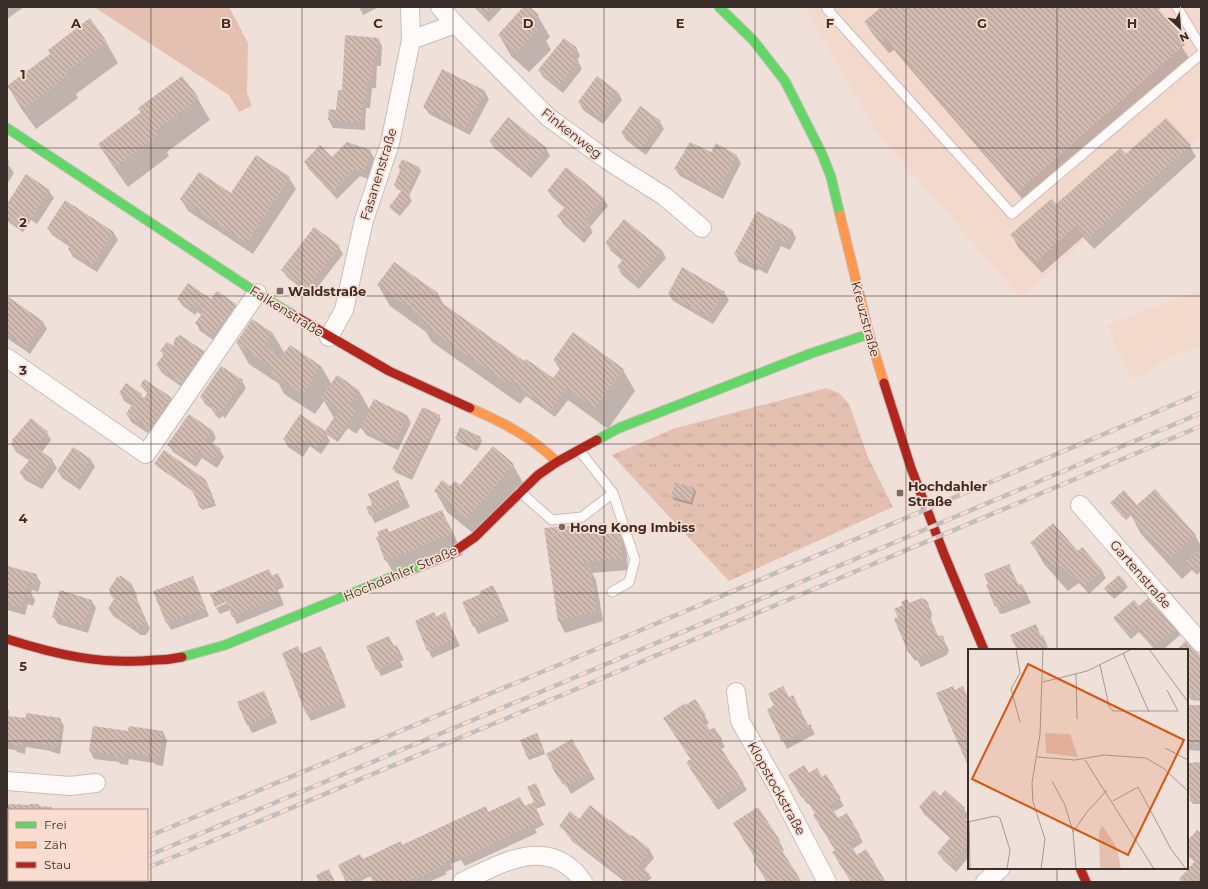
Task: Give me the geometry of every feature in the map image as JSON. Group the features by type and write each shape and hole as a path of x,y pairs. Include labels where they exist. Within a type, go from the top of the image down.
{"main road":[{"name":"Kreuzstraße","path":"719,7 753,40 785,82 822,154 831,177 869,334 911,468 944,554 984,649"},
{"name":"Falkenstraße","path":"7,128 257,292 329,337 389,371 518,431 544,449 557,462"},
{"name":"Hochdahler Straße","path":"7,639 45,651 91,660 136,662 180,658 226,645 452,553 475,537 538,476 557,462 619,428 812,353 869,334"},
{"path":"1080,869 1086,882"}],"street":[{"name":"Fasanenstraße","path":"329,337 344,310 364,220 390,143 411,40 410,7"},
{"name":"Finkenweg","path":"440,7 455,24 548,117 607,160 664,196 702,228"},
{"path":"411,40 455,24"},
{"path":"7,358 146,454 257,292"},
{"name":"Gartenstraße","path":"1080,506 1201,643"},
{"name":"Klopstockstraße","path":"736,692 740,721 776,784 827,882"},
{"path":"7,781 70,786 96,783"},
{"path":"462,882 509,860 532,855 554,858 573,870 583,882"},
{"path":"985,882 1000,869"}],"lane":[{"path":"830,7 828,9 1012,214 1201,54"},
{"path":"1177,7 1201,47"},
{"path":"578,450 613,493 635,560 629,582 612,592"},
{"path":"520,492 552,520 582,517 613,493"}],"shaded area":[{"path":"805,7 1201,7 1201,136 1021,298 876,131"},
{"path":"1201,289 1201,345 1166,360 1132,380 1107,325"}],"green space":[{"path":"94,7 229,7 248,43 247,93 252,106 239,112 229,95"},
{"path":"826,388 839,393 849,404 868,457 893,507 729,581 612,455 673,429"}],"building":[{"path":"477,7 493,7 485,15"},
{"path":"523,7 530,7 539,15 533,22 539,28 517,52 498,35"},
{"path":"881,7 1156,7 1179,33 1175,36 1183,46 1018,192 887,39 882,42 864,22"},
{"path":"90,18 107,42 65,73 67,76 24,109 7,86 50,54 48,50"},
{"path":"345,35 379,38 377,59 374,59 372,80 368,80 366,101 362,101 361,123 328,120 329,109 336,110 338,90 342,90"},
{"path":"564,38 577,48 572,55 579,61 558,86 538,70"},
{"path":"442,69 486,91 465,128 423,107"},
{"path":"182,76 199,98 155,131 158,135 115,167 98,144 141,112 138,108"},
{"path":"597,76 618,92 598,118 578,102"},
{"path":"640,106 661,121 642,148 621,133"},
{"path":"508,117 547,148 527,171 489,141"},
{"path":"1166,118 1191,145 1087,239 1076,226 1035,263 1010,235 1051,199 1056,204 1120,148 1126,154"},
{"path":"347,142 371,150 364,173 355,169 333,192 304,162 320,145 332,157"},
{"path":"690,142 711,152 716,143 737,155 719,192 674,169"},
{"path":"256,155 290,177 247,243 180,199 199,172 231,193"},
{"path":"402,159 419,167 407,194 411,197 398,213 389,207 402,190 394,185 401,168 398,168"},
{"path":"566,167 604,198 585,220 590,224 580,236 557,216 566,206 547,191"},
{"path":"26,174 50,190 32,217 27,213 19,226 7,218 7,204"},
{"path":"65,200 114,232 92,265 68,249 71,244 47,228"},
{"path":"757,211 793,230 786,243 776,239 763,267 754,262 753,264 734,254"},
{"path":"624,219 662,250 635,282 617,267 624,258 605,243"},
{"path":"314,227 340,246 307,289 281,270"},
{"path":"394,262 438,293 435,298 524,361 526,359 553,378 562,366 553,360 573,332 624,369 595,408 567,388 551,410 510,381 508,384 419,321 422,317 377,285"},
{"path":"682,267 725,292 709,317 668,294"},
{"path":"188,283 211,299 217,291 236,304 213,336 195,323 204,311 193,305 191,308 177,299"},
{"path":"7,296 43,321 26,347 7,334"},
{"path":"252,319 273,333 264,346 281,357 290,345 321,366 303,394 271,373 274,369 236,343"},
{"path":"180,335 204,351 181,383 156,365 164,354 160,351 167,342 173,346 175,338"},
{"path":"221,366 243,380 221,412 218,410 216,413 211,409 213,406 200,397"},
{"path":"337,375 359,390 350,404 357,409 336,440 327,433 316,447 306,440 299,450 283,439 300,414 325,431 339,410 321,398"},
{"path":"144,379 171,397 150,430 126,414 133,403 119,393 126,383 142,394 141,396 144,398 149,391 140,386"},
{"path":"374,399 407,415 394,444 360,428"},
{"path":"422,408 440,415 410,477 392,469"},
{"path":"189,414 212,430 206,439 221,449 213,461 198,451 191,461 167,445"},
{"path":"31,418 48,432 36,447 53,460 37,482 19,473 31,458 11,444 13,441 12,440"},
{"path":"460,427 481,437 475,448 455,438"},
{"path":"493,446 514,464 467,519 434,491 442,480 450,486 455,481 460,485"},
{"path":"73,447 91,459 76,483 57,471"},
{"path":"164,450 206,480 215,502 200,508 192,490 154,464"},
{"path":"398,480 406,499 370,516 366,507 372,505 368,494"},
{"path":"675,482 695,488 691,502 671,497"},
{"path":"1155,489 1196,535 1169,559 1128,513 1123,517 1110,503 1124,490 1137,505"},
{"path":"442,510 452,534 385,561 376,537 379,536 377,532 387,528 389,532"},
{"path":"1053,523 1078,551 1082,547 1103,571 1084,587 1075,576 1073,578 1062,566 1055,571 1030,543"},
{"path":"596,524 597,534 620,533 622,559 584,562 584,568 590,567 597,610 558,622 544,528"},
{"path":"1201,548 1201,566 1194,572 1185,562"},
{"path":"1009,564 1018,585 1022,584 1027,595 998,608 997,606 995,607 986,585 988,584 984,574"},
{"path":"7,566 37,574 34,585 28,583 26,591 31,592 29,599 24,597 21,608 7,604"},
{"path":"269,569 272,576 278,573 281,580 274,582 281,597 232,617 226,602 215,607 210,594"},
{"path":"1119,575 1126,583 1111,596 1104,588"},
{"path":"121,576 131,583 133,587 130,591 135,594 146,621 142,628 135,628 108,609 114,599 111,596 109,589 117,577"},
{"path":"193,576 206,609 166,623 153,591"},
{"path":"493,585 505,613 473,627 462,602 481,594 480,591"},
{"path":"60,590 92,600 84,626 52,617"},
{"path":"1149,597 1176,628 1154,647 1135,626 1126,633 1113,618 1134,600 1139,606"},
{"path":"921,598 926,600 929,605 927,611 937,635 943,636 945,642 944,648 916,660 913,653 909,654 894,619 898,617 894,609 903,605 901,602 907,599 909,603"},
{"path":"434,612 436,617 445,612 456,639 427,651 415,621"},
{"path":"1036,624 1041,636 1043,635 1049,649 1017,649 1010,635"},
{"path":"389,636 394,646 397,645 400,652 397,654 400,659 376,670 366,646"},
{"path":"1187,640 1201,656 1201,698 1188,697 1188,649 1177,649"},
{"path":"298,646 301,654 321,646 343,700 306,714 282,653"},
{"path":"783,686 789,697 793,695 808,725 811,724 812,726 782,742 767,710 774,705 768,694"},
{"path":"953,686 955,690 963,686 968,698 968,766 936,693"},
{"path":"264,691 274,715 247,726 237,702"},
{"path":"695,699 706,715 702,717 710,730 714,727 722,739 717,742 744,783 713,803 686,762 691,759 663,718 685,703 686,705"},
{"path":"1188,705 1201,705 1201,744 1188,744"},
{"path":"26,713 61,718 57,747 23,740 22,747 12,745 12,743 7,742 7,716 26,718"},
{"path":"93,726 128,731 129,726 163,731 159,759 151,758 151,756 125,752 124,758 89,751"},
{"path":"537,733 544,750 527,757 520,740"},
{"path":"572,739 591,772 566,787 560,777 558,778 546,754"},
{"path":"1201,762 1201,800 1190,801 1188,763"},
{"path":"804,765 809,773 817,768 822,777 826,774 841,798 830,805 838,818 847,813 860,835 849,842 857,855 866,849 886,882 851,882 832,852 835,850 813,815 815,814 804,796 802,798 788,775"},
{"path":"536,783 544,801 535,806 542,821 460,859 459,857 449,861 442,865 443,867 418,878 417,877 407,882 373,882 369,873 354,880 356,882 346,882 338,865 360,854 363,859 401,841 402,845 486,806 488,812 520,797 525,806 534,802 527,787"},
{"path":"934,790 940,796 945,790 965,808 960,814 968,822 968,845 951,865 937,853 951,837 919,807"},
{"path":"8,804 39,804 39,806 52,807 52,809 8,809 7,838"},
{"path":"590,805 651,850 639,865 650,874 640,882 631,882 627,879 626,880 586,849 585,850 559,826 570,811 579,819"},
{"path":"758,807 781,842 778,844 800,879 798,882 767,882 753,860 755,858 733,823"},
{"path":"1197,830 1201,833 1201,875 1195,882 1183,882 1179,879 1196,860 1188,853 1188,840"},
{"path":"329,869 335,882 319,882 316,875"}],"railway":[{"path":"148,837 1201,393"},
{"path":"148,856 1201,413"},
{"path":"148,868 1201,426"}],"traffic: fast":[{"path":"719,7 753,40 785,81 822,154 831,177 840,215"},
{"path":"7,128 257,293 293,315"},
{"path":"597,440 619,428 812,353 869,334"},
{"path":"182,657 225,645 431,561"}],"traffic: slow":[{"path":"840,215 869,334 884,383"},
{"path":"470,408 516,431 537,445 557,462"}],"traffic: jam":[{"path":"293,315 389,371 470,408"},
{"path":"884,383 911,468 944,554 984,649"},
{"path":"431,561 452,553 475,537 538,475 557,462 597,440"},
{"path":"7,639 44,650 98,660 165,660 182,657"},
{"path":"1080,869 1086,882"}],"place":[{"name":"Waldstraße","path":"280,291"},
{"name":"Hochdahler Straße","path":"900,493"},
{"name":"Hong Kong Imbiss","path":"562,527"}]}
